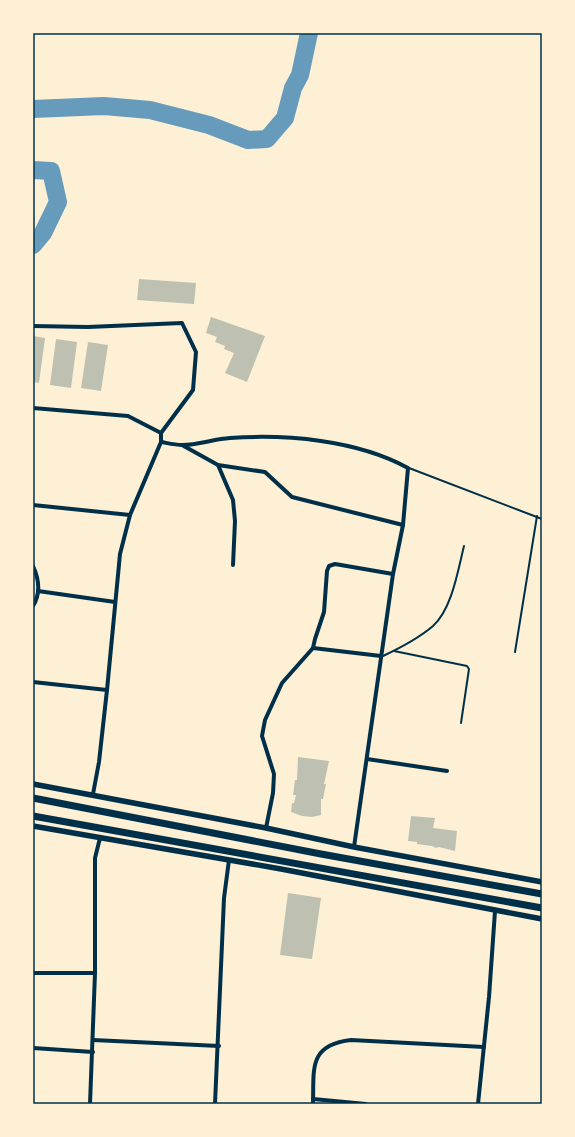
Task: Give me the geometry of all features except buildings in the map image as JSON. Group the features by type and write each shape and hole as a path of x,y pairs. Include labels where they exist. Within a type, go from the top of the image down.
{"highway":[{"path":"33,798 321,854 542,894"},
{"path":"33,816 542,908"}],"street":[{"path":"33,326 88,327 182,322 196,352 193,390 161,433 161,442 130,515 120,554 99,762 92,794"},
{"path":"33,408 128,416 161,433"},
{"path":"161,442 182,445 228,438 252,437 316,441 368,451 385,456 408,468 403,525 393,574 354,847"},
{"path":"182,445 218,465 265,472 292,497 403,525"},
{"path":"218,465 233,500 235,521 233,565"},
{"path":"33,505 130,515"},
{"path":"266,828 273,793 274,774 262,736 265,720 282,683 313,648 324,612 327,571 329,566 335,564 393,574"},
{"path":"33,566 38,579 38,592 33,606"},
{"path":"38,592 116,602"},
{"path":"313,648 381,656"},
{"path":"33,682 107,690"},
{"path":"367,759 448,771"},
{"path":"33,784 92,794 354,847 542,882"},
{"path":"33,826 229,860 542,919"},
{"path":"90,1104 95,973 95,858 100,838"},
{"path":"216,1104 224,898 229,860"},
{"path":"478,1104 495,911"},
{"path":"33,973 95,973"},
{"path":"93,1040 219,1046"},
{"path":"366,1104 313,1102 313,1072 315,1061 320,1052 328,1045 339,1041 351,1040 484,1047"},
{"path":"33,1048 93,1052"}],"lane":[{"path":"408,468 542,519"},
{"path":"515,652 537,516"},
{"path":"381,656 394,650 433,625 444,610 453,590 464,546"},
{"path":"394,650 467,666 469,669 461,723"}],"waterway":[{"path":"33,109 104,106 150,110 209,125 248,140 267,139 285,118 293,88 300,75 309,33"},
{"path":"33,170 51,171 58,202 43,233 33,245"}]}
